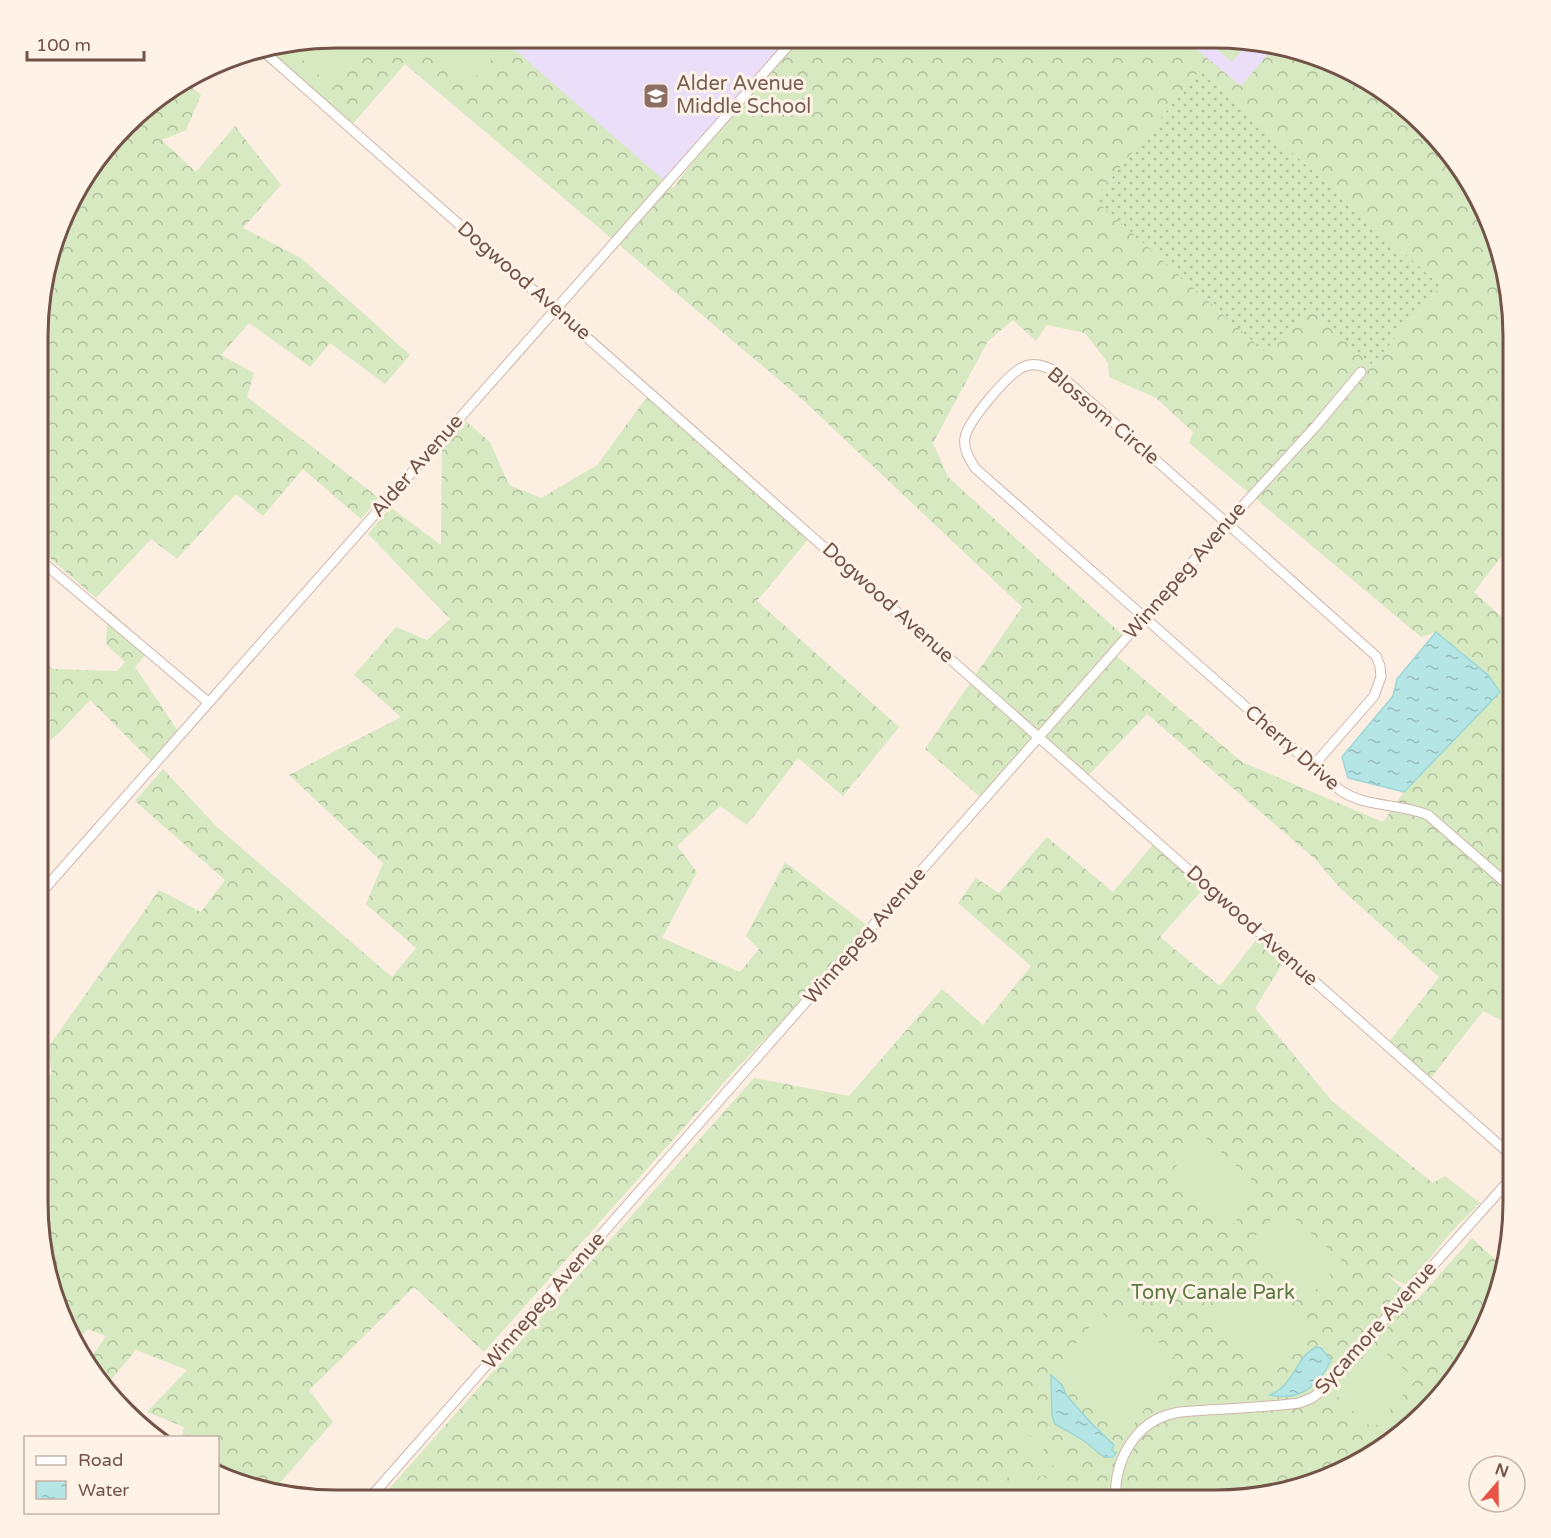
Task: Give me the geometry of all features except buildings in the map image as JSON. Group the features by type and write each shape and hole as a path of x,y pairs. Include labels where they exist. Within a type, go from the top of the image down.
{"street":[{"name":"Alder Avenue","path":"48,885 786,48"},
{"name":"Dogwood Avenue","path":"269,56 1503,1148"},
{"name":"Blossom Circle","path":"1144,618 975,468 966,453 964,439 974,417 1011,375 1023,367 1033,365 1050,368 1058,373 1369,647 1376,656 1381,677 1374,696 1313,766"},
{"name":"Winnepeg Avenue","path":"378,1490 1227,523 1316,426 1361,372"},
{"path":"48,567 208,702"},
{"name":"Cherry Drive","path":"1144,618 1348,796 1418,811 1433,818 1503,880"},
{"name":"Sycamore Avenue","path":"1116,1490 1116,1479 1123,1456 1137,1435 1153,1422 1174,1413 1299,1403 1322,1391 1503,1187"}],"shaded area":[{"name":"Alder Avenue Middle School","path":"337,48 786,48 667,183 480,127 405,64 348,129"},
{"path":"1182,48 1252,50 1272,54 1238,96"}],"green space":[{"path":"336,48 517,48 515,50 673,188 748,91 787,48 1195,48 1241,86 1269,53 1325,70 1359,87 1390,108 1419,132 1443,161 1464,192 1488,244 1501,299 1503,554 1474,592 1503,618 1503,1021 1483,1011 1427,1083 1386,1046 1439,977 1340,888 1315,859 1147,714 1084,780 1039,741 985,801 925,749 1022,607 804,401 405,64 348,129 262,58 299,50","holes":["1200,70 1441,286 1372,365 1308,308 1267,354 1094,199","1013,320 1036,341 1047,325 1085,333 1108,363 1109,377 1156,398 1193,432 1189,443 1421,637 1436,632 1500,691 1404,792 1383,822 1242,762 1114,654 1126,638 948,477 933,443 988,341"]},
{"path":"371,48 333,88 294,51"},
{"path":"422,48 490,48 496,54 494,57 500,58 501,62 496,66 492,59 466,88"},
{"path":"1215,48 1242,49 1232,62"},
{"path":"1200,70 1441,286 1372,365 1308,308 1267,354 1094,199"},
{"path":"192,87 201,95 186,130 162,140 196,172 235,126 281,185 243,228 301,258 410,355 385,384 330,343 310,367 249,323 221,355 254,373 247,397 379,498 361,519 303,469 263,516 236,494 177,559 151,539 96,598 48,556 50,299 63,244 78,209 97,176 132,132"},
{"path":"649,394 810,537 757,601 899,727 843,796 798,758 747,825 720,806 677,846 697,872 662,938 740,972 759,949 746,936 785,862 873,930 735,1070 484,1352 414,1287 309,1390 333,1422 279,1484 244,1475 219,1465 219,1436 182,1436 184,1427 147,1412 187,1370 136,1350 111,1380 93,1355 106,1336 88,1329 81,1336 70,1312 58,1276 50,1239 48,1077 52,1073 48,1048 159,890 201,912 225,880 135,801 163,769 217,827 392,977 416,948 366,904 383,863 289,775 401,717 354,675 396,627 427,640 450,619 368,534 390,507 441,545 442,438 460,416 490,442 509,485 541,498 597,465"},
{"path":"108,609 151,648 135,667 180,734 155,765 90,700 48,742 48,665 53,669 117,671 125,662 106,644"},
{"name":"Tony Canale Park","path":"1047,837 1113,892 1155,842 1205,887 1160,937 1220,986 1260,935 1286,958 1255,1008 1332,1101 1433,1183 1445,1176 1480,1203 1453,1230 1407,1286 1386,1274 1416,1301 1472,1238 1496,1261 1488,1294 1464,1346 1443,1377 1419,1406 1375,1441 1342,1460 1307,1475 1252,1488 1215,1490 388,1490 754,1078 849,1096 942,989 983,1025 1031,966 958,903 976,878 999,893"},
{"path":"1203,1136 1263,1190 1229,1228 1169,1174"},
{"path":"1282,1207 1342,1261 1308,1298 1248,1244"},
{"path":"1244,1276 1304,1330 1270,1368 1210,1314"},
{"path":"1117,1307 1142,1328 1134,1339 1142,1345 1150,1335 1175,1355 1167,1365 1173,1370 1131,1428 1121,1433 1051,1375 1101,1312 1108,1318"},
{"path":"1380,1348 1416,1380 1373,1429 1337,1396"},
{"path":"1424,1388 1430,1393 1419,1406 1381,1436"},
{"path":"1022,1432 1046,1444 1039,1459 1015,1447"},
{"path":"1054,1448 1078,1460 1071,1475 1047,1463"},
{"path":"1009,1459 1033,1472 1026,1486 1001,1474"},
{"path":"1041,1475 1065,1488 1064,1490 1033,1490"}],"water":[{"path":"1436,632 1488,675 1500,692 1404,792 1348,778 1342,757 1393,696 1397,679"},
{"path":"1316,1347 1321,1348 1331,1360 1321,1377 1299,1394 1281,1397 1270,1395 1285,1384 1309,1351"},
{"path":"1051,1375 1062,1385 1066,1395 1093,1425 1114,1445 1112,1450 1116,1453 1113,1457 1104,1457 1083,1440 1055,1424 1052,1416"}],"place":[{"name":"Alder Avenue Middle School","path":"656,96"}]}
